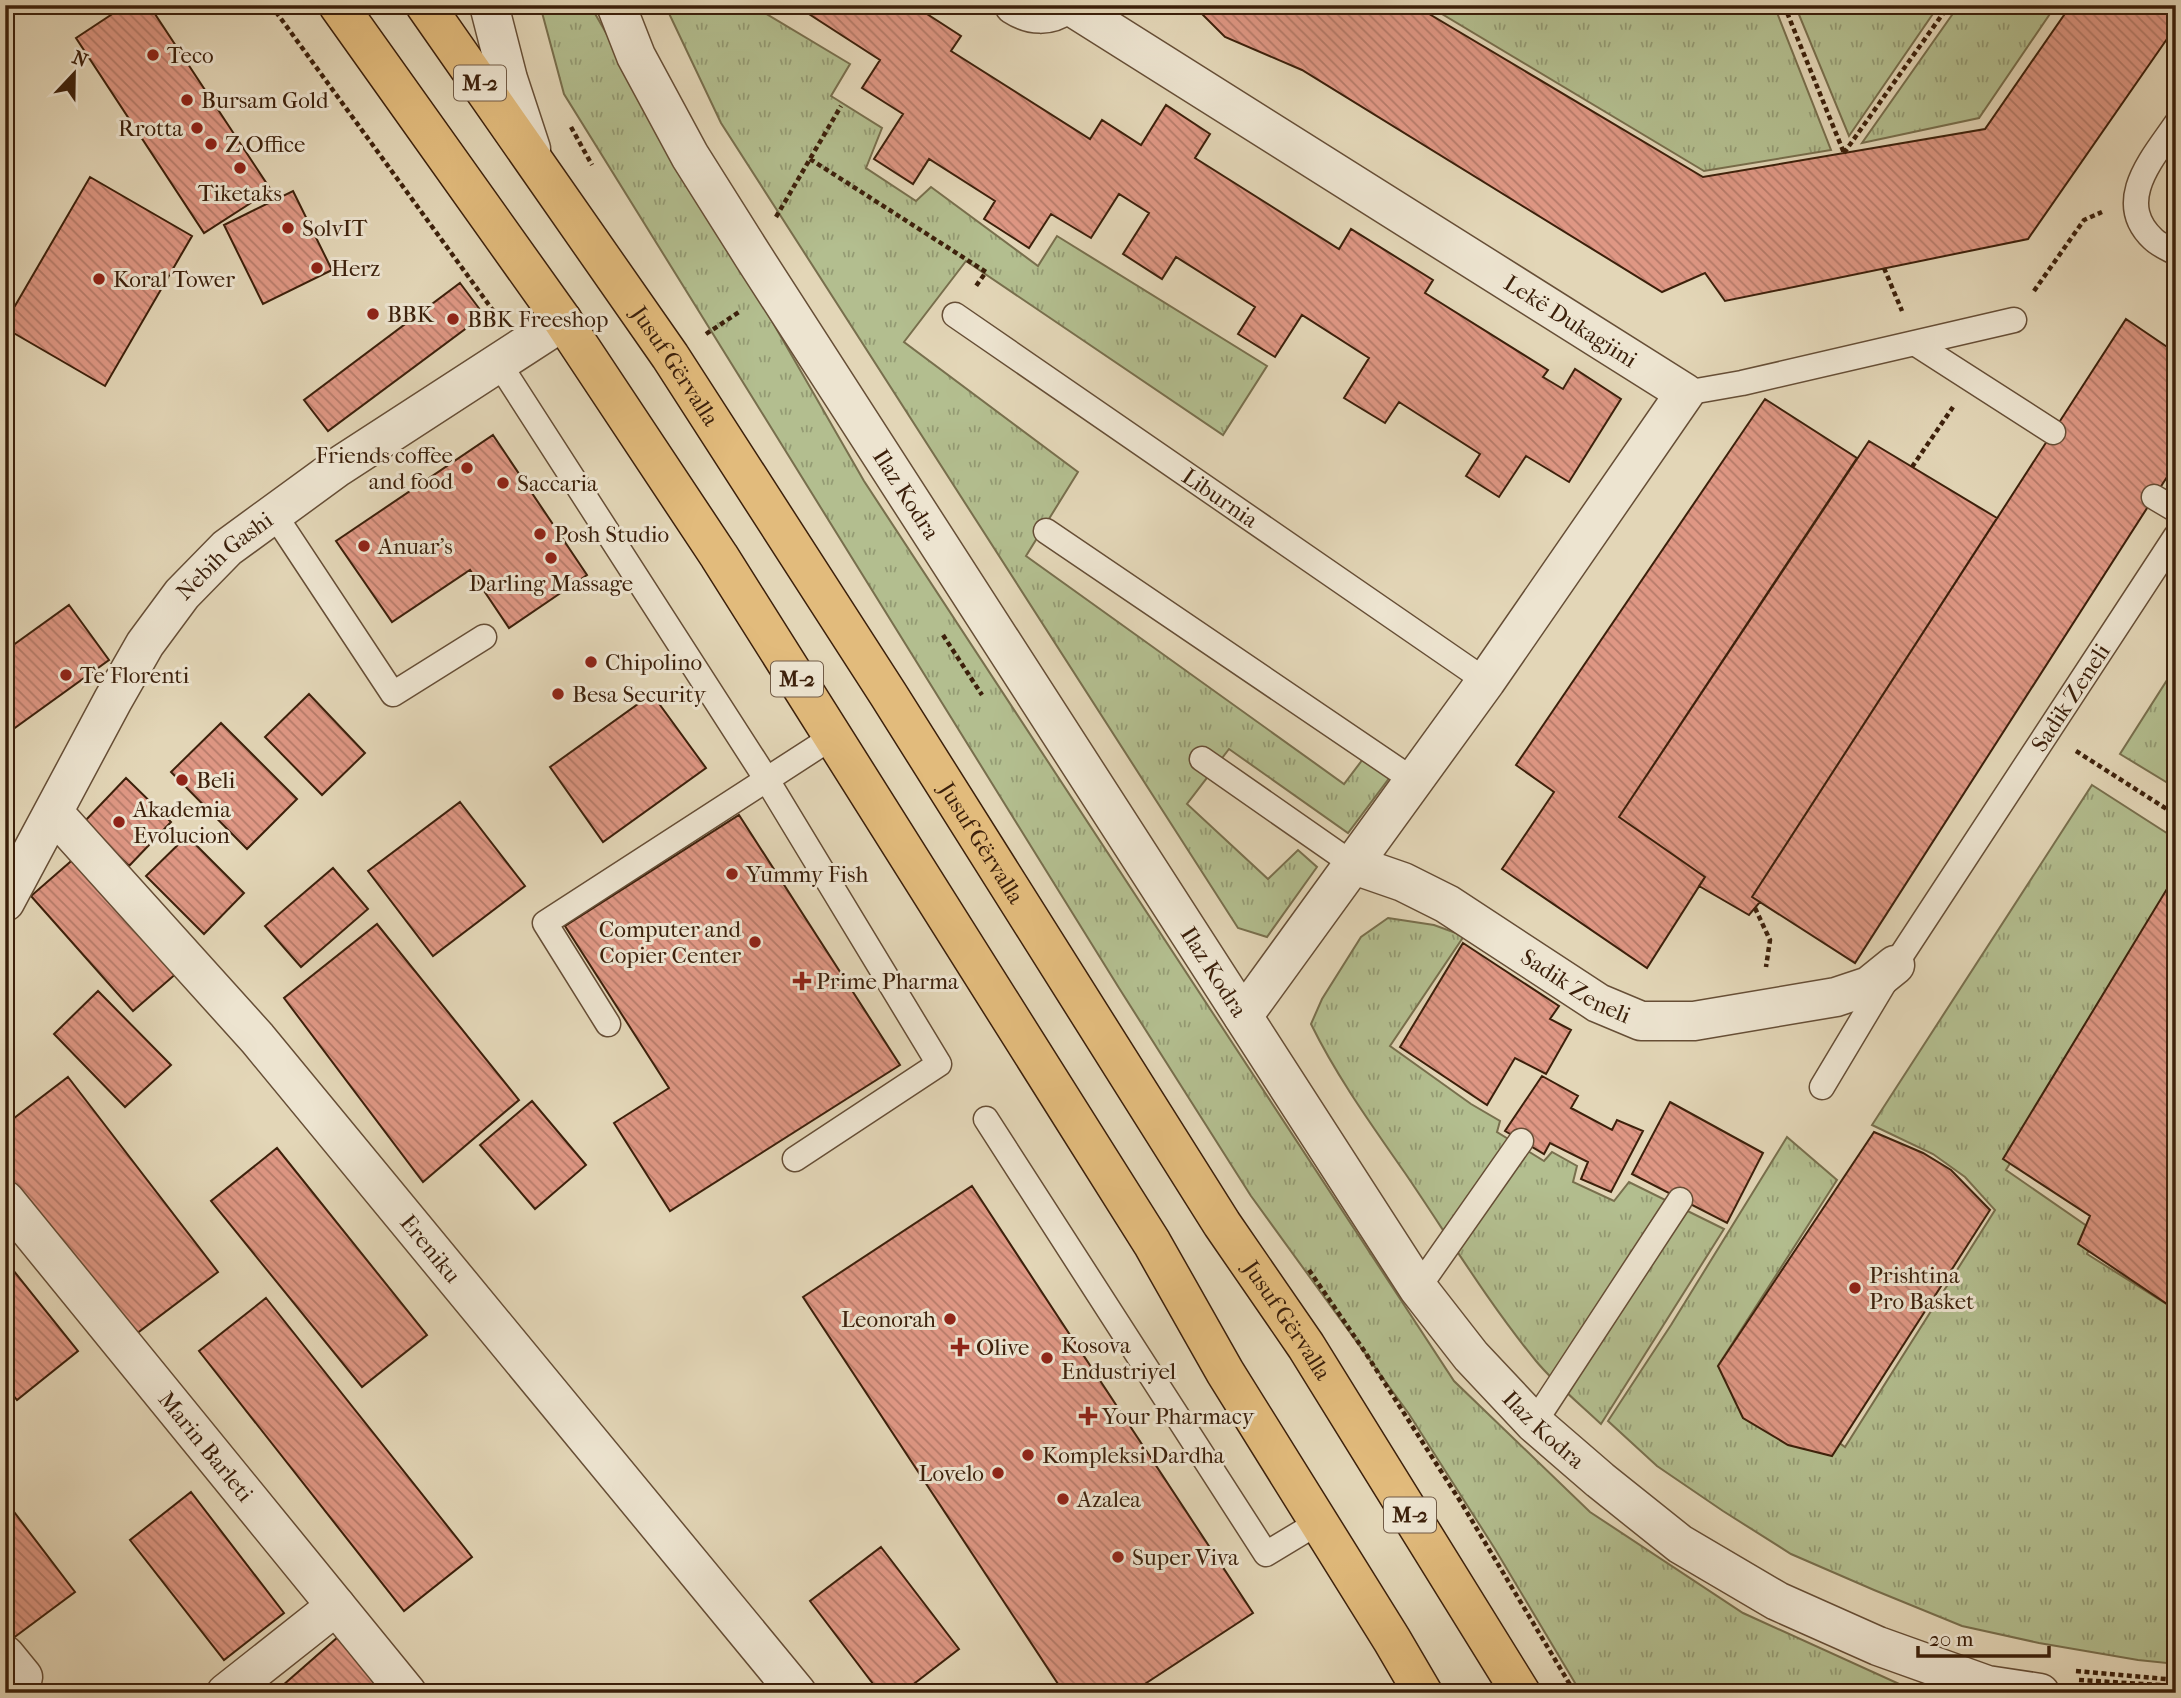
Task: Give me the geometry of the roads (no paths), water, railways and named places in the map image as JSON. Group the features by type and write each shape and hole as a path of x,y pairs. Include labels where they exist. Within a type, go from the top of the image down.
{"highway":[{"name":"M-2","path":"338,5 563,321 719,556 1152,1243 1225,1372 1423,1693"},
{"name":"Jusuf Gërvalla","path":"425,5 670,356 888,694 1222,1224 1306,1346 1521,1693"}],"street":[{"path":"489,5 508,79 534,161"},
{"name":"Ilaz Kodra","path":"615,5 636,56 690,156 753,256 1418,1288 1471,1356 1534,1423 1680,1544 1777,1601 1878,1646 1987,1685 2040,1693"},
{"path":"1014,5 1036,15 1058,11 1067,5"},
{"name":"Lekë Dukagjini","path":"1067,5 1685,393"},
{"name":"Nebih Gashi","path":"5,902 126,677 145,644 182,594 227,548 338,467 563,321"},
{"path":"1243,1016 1486,681 1685,393"},
{"name":"Ereniku","path":"54,813 257,1038 797,1693"},
{"name":"Sadik Zeneli","path":"1353,864 1403,882 1447,904 1598,1003 1641,1021 1693,1021 1836,997 1869,986 1895,965"},
{"name":"Marin Barleti","path":"5,1200 407,1693"},
{"path":"226,1693 336,1606"},
{"path":"5,1655 23,1676 5,1688"}],"lane":[{"path":"2176,124 2143,173 2135,197 2139,220 2153,239 2176,253"},
{"name":"Liburnia","path":"955,315 1486,681"},
{"path":"1685,393 1742,383 2014,320"},
{"path":"1916,344 2053,432"},
{"path":"498,362 767,780 939,1064 795,1159"},
{"path":"2154,497 2176,510"},
{"path":"274,514 393,694 484,636"},
{"path":"1046,531 1413,780"},
{"name":"Sadik Zeneli","path":"1822,1087 1895,965 2176,536"},
{"path":"608,1024 545,923 834,736"},
{"path":"1202,759 1353,864"},
{"path":"986,1119 1266,1554 1319,1522"},
{"path":"1418,1288 1521,1141"},
{"path":"1534,1423 1680,1200"}],"place":[{"name":"Teco","path":"153,55"},
{"name":"Bursam Gold","path":"187,100"},
{"name":"Rrotta","path":"197,128"},
{"name":"Z Office","path":"211,144"},
{"name":"Tiketaks","path":"240,168"},
{"name":"SolvIT","path":"288,228"},
{"name":"Herz","path":"317,268"},
{"name":"Koral Tower","path":"99,279"},
{"name":"BBK","path":"373,314"},
{"name":"BBK Freeshop","path":"453,319"},
{"name":"Friends coffee and food","path":"467,468"},
{"name":"Saccaria","path":"503,483"},
{"name":"Posh Studio","path":"540,534"},
{"name":"Anuar's","path":"364,546"},
{"name":"Darling Massage","path":"551,558"},
{"name":"Chipolino","path":"591,662"},
{"name":"Te Florenti","path":"66,675"},
{"name":"Besa Security","path":"558,694"},
{"name":"Beli","path":"182,780"},
{"name":"Akademia Evolucion","path":"119,822"},
{"name":"Yummy Fish","path":"732,874"},
{"name":"Computer and Copier Center","path":"755,942"},
{"name":"Prime Pharma","path":"802,981"},
{"name":"Prishtina Pro Basket","path":"1855,1288"},
{"name":"Leonorah","path":"950,1319"},
{"name":"Olive","path":"960,1347"},
{"name":"Kosova Endustriyel","path":"1047,1358"},
{"name":"Your Pharmacy","path":"1088,1416"},
{"name":"Kompleksi Dardha","path":"1028,1455"},
{"name":"Lovelo","path":"998,1473"},
{"name":"Azalea","path":"1063,1499"},
{"name":"Super Viva","path":"1118,1557"}]}
